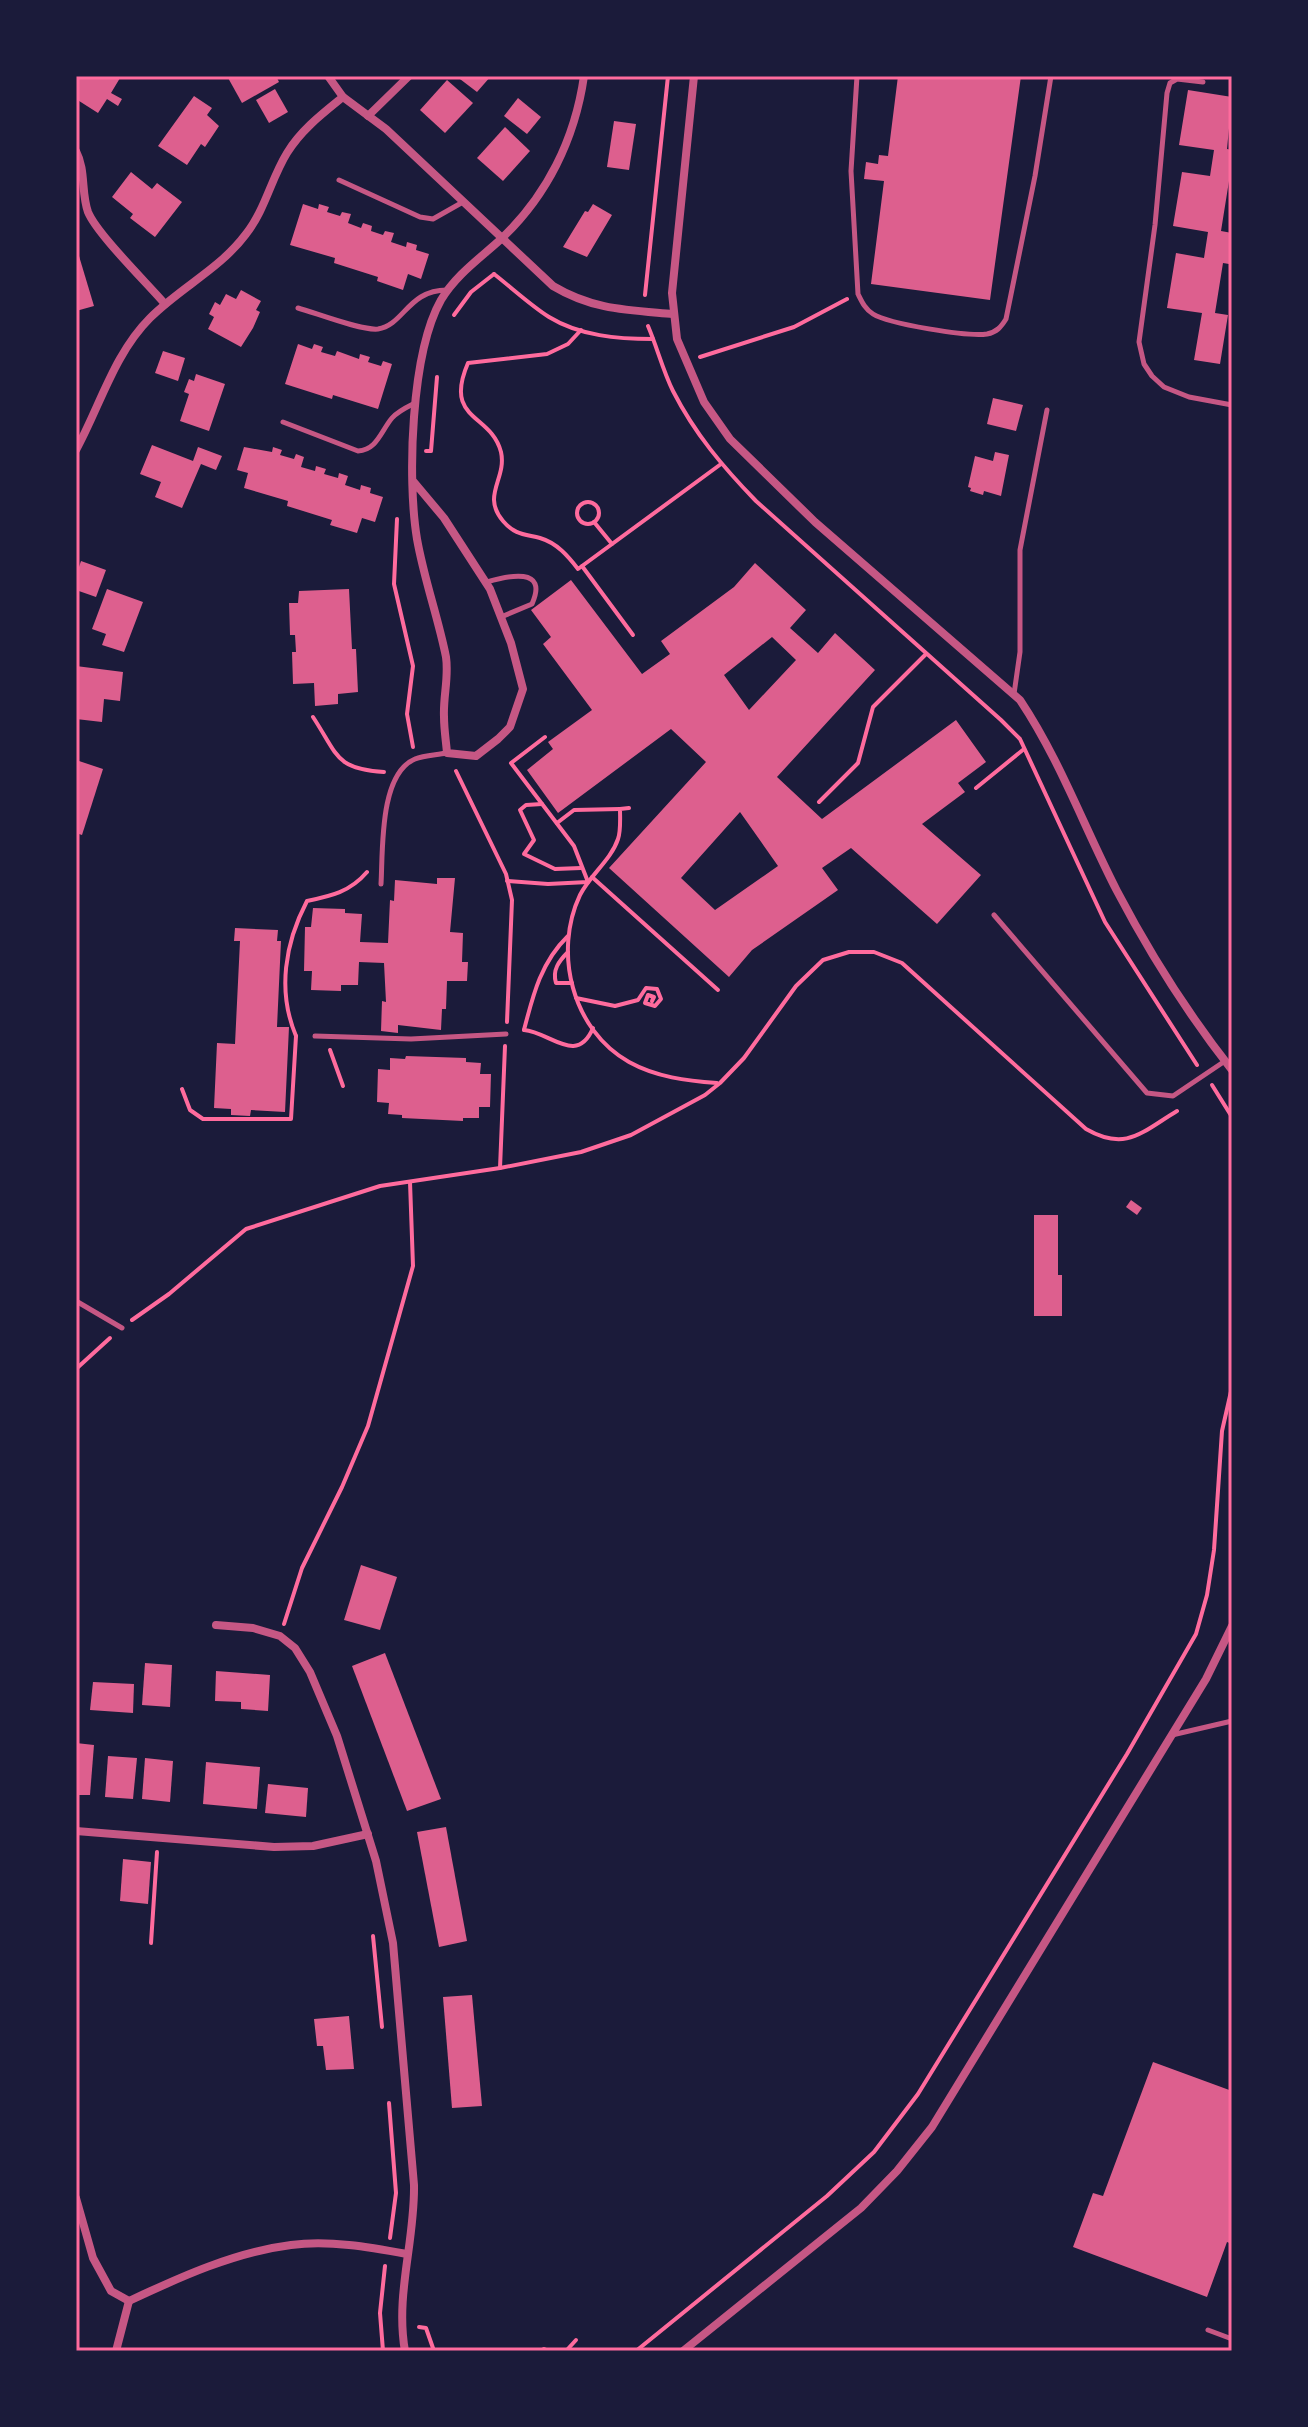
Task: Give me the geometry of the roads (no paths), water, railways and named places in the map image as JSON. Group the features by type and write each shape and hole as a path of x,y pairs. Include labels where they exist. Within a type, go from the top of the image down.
{"street":[{"path":"328,76 343,97 386,129 553,286 574,298 611,310 673,314"},
{"path":"368,116 409,76"},
{"path":"413,481 444,518 486,583 511,643 523,689 510,727 476,756 447,753 443,716 448,681 446,658 417,536 413,481 416,402 422,351 430,324 448,290 533,204 553,172 569,139 584,76"},
{"path":"694,76 672,293 677,339 704,402 730,439 815,522 1014,694 1038,727 1151,954 1232,1070"},
{"path":"76,450 114,368 135,335 165,304 216,268 246,235 261,212 276,173 298,136 343,97"},
{"path":"76,151 88,212 97,227 165,304"},
{"path":"216,1625 253,1628 280,1636 295,1648 310,1672 337,1736 376,1861 393,1943 414,2185 401,2327 405,2351"},
{"path":"683,2351 861,2208 897,2171 932,2127 1206,1679 1232,1626"},
{"path":"76,1831 274,1847 313,1846 368,1834"},
{"path":"76,2198 93,2258 111,2291 129,2301"},
{"path":"129,2301 246,2254 293,2245 357,2245 407,2254"},
{"path":"116,2351 129,2301"}],"lane":[{"path":"857,76 851,171 858,294 869,312 882,319 966,334 988,334 1000,328 1011,303 1051,76"},
{"path":"1203,82 1177,79 1170,83 1167,93 1155,225 1139,342 1144,364 1164,387 1189,397 1232,405"},
{"path":"339,180 420,217 433,219 463,202"},
{"path":"298,308 377,329 389,324 424,293 448,290"},
{"path":"283,422 358,451 366,450 373,446 398,412 416,402"},
{"path":"1014,694 1020,652 1020,550 1047,410"},
{"path":"486,583 517,574 535,585 536,595 532,604 501,617"},
{"path":"381,884 385,816 398,774 415,759 447,753"},
{"path":"994,915 1147,1093 1173,1096 1225,1061"},
{"path":"315,1036 411,1039 506,1032"},
{"path":"76,1301 122,1328"},
{"path":"1172,1735 1232,1721"},
{"path":"1208,2330 1232,2339"}]}
